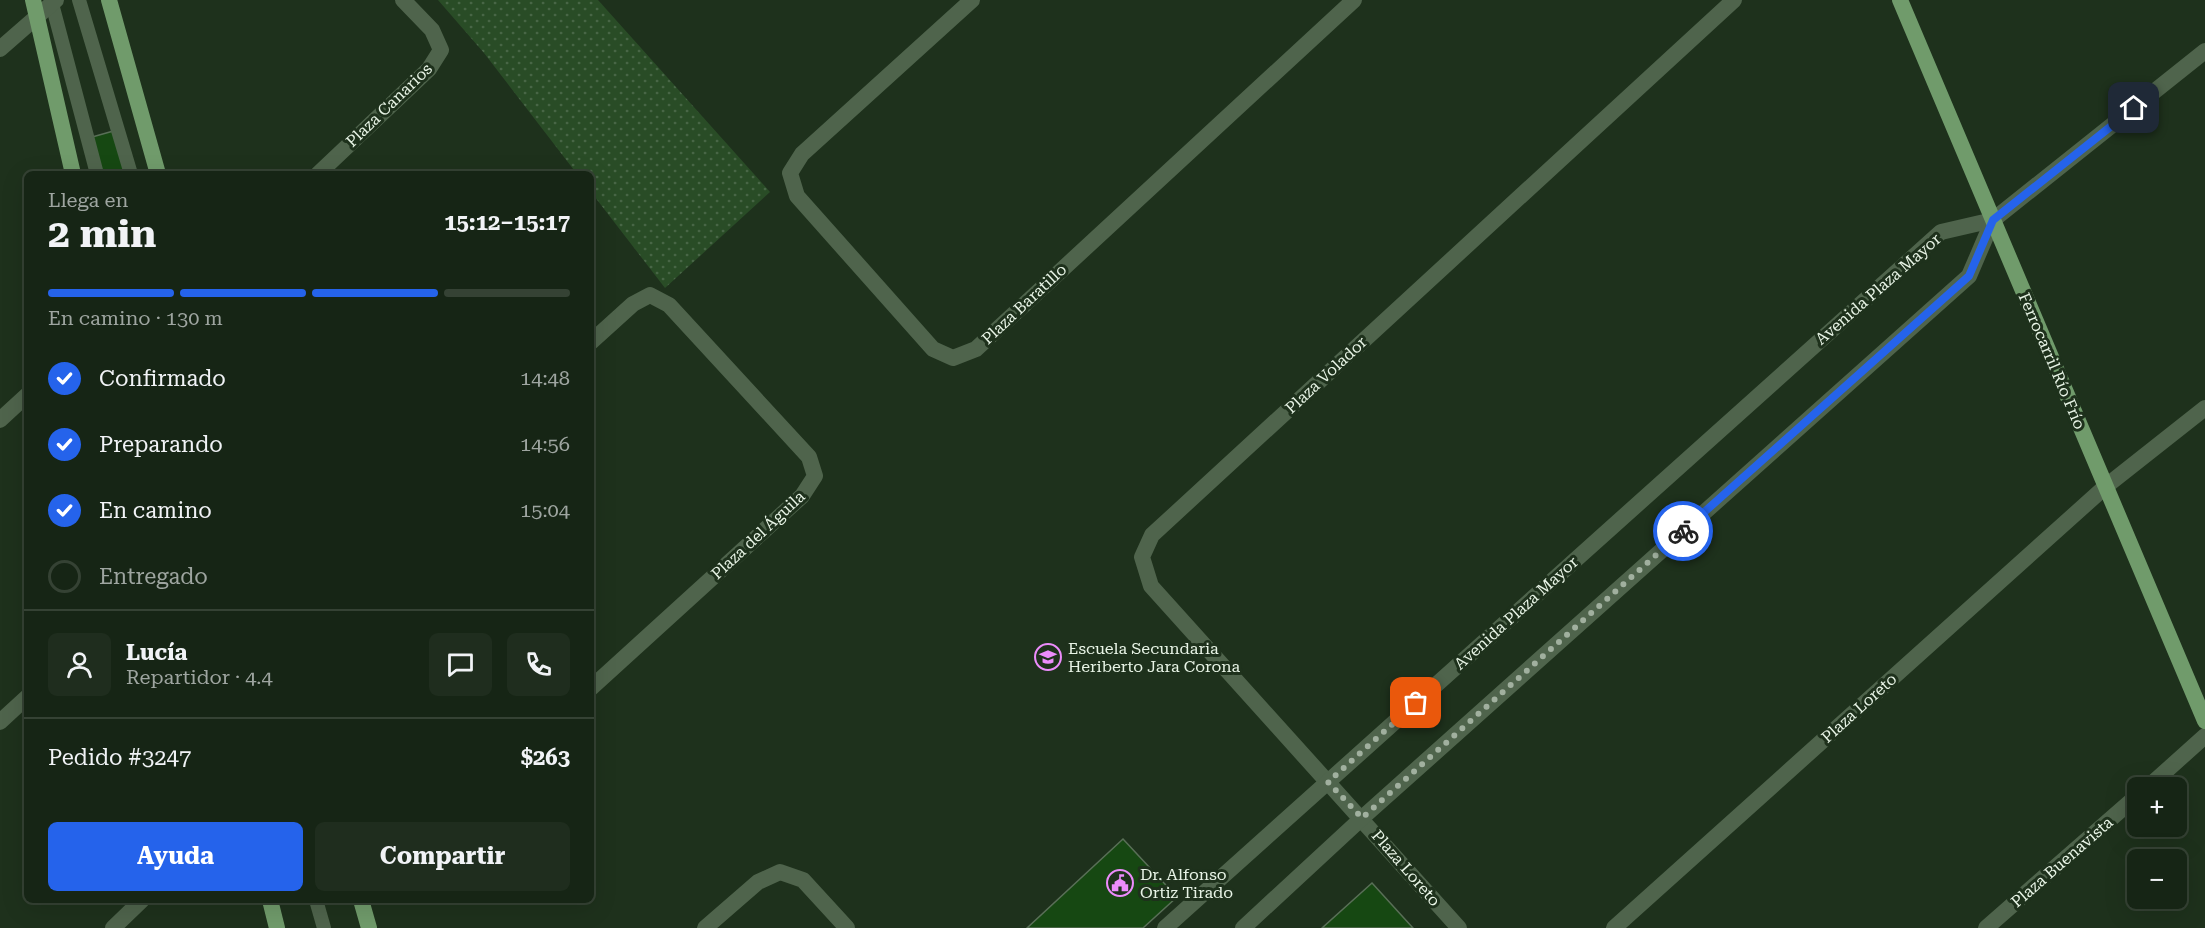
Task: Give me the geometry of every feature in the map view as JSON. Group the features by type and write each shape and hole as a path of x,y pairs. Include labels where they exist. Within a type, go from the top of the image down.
{"main road":[{"path":"33,0 72,171"},
{"path":"108,0 157,171"},
{"name":"Ferrocarril Río Frío","path":"1900,0 2205,721"},
{"path":"271,903 277,928"},
{"path":"362,903 369,928"}],"street":[{"name":"Plaza Canarios","path":"321,171 429,69 441,50 432,30 403,0"},
{"name":"Plaza Baratillo","path":"972,0 802,154 790,173 797,196 933,349 953,358 975,349 1354,0"},
{"name":"Plaza Volador","path":"1328,782 1151,585 1142,557 1152,536 1734,0"},
{"path":"0,49 53,1"},
{"path":"1243,928 1362,818 1969,276 1993,220 2205,51"},
{"name":"Avenida Plaza Mayor","path":"1165,928 1941,232 1993,220"},
{"name":"Plaza del Águila","path":"594,339 633,304 650,295 669,305 809,457 815,476 802,496 594,685"},
{"path":"0,420 24,398"},
{"name":"Plaza Loreto","path":"1614,928 2105,487 2205,408"},
{"path":"0,722 24,700"},
{"path":"2158,777 2205,736"},
{"name":"Plaza Loreto","path":"1328,782 1459,928"},
{"name":"Plaza Buenavista","path":"1986,928 2127,805"},
{"path":"705,928 758,882 780,872 803,880 847,928"},
{"path":"113,928 139,903"}],"lane":[{"path":"79,0 130,171"},
{"path":"53,1 96,171"},
{"path":"317,903 324,928"}],"green space":[{"path":"438,0 598,0 770,192 665,288 594,196 594,171 575,171 484,53"}],"building":[{"path":"117,130 129,171 94,171 85,139"},
{"name":"Dr. Alfonso Ortiz Tirado","path":"1123,839 1177,897 1143,928 1027,928"},
{"path":"1372,883 1413,928 1322,928"}],"way so far":[{"path":"1416,703 1328,782 1362,818 1683,531"}],"place":[{"name":"Escuela Secundaria Heriberto Jara Corona","path":"1048,657"},
{"name":"Dr. Alfonso Ortiz Tirado","path":"1120,883"}],"route":[{"path":"1683,531 1969,276 1993,220 2134,108"}]}
